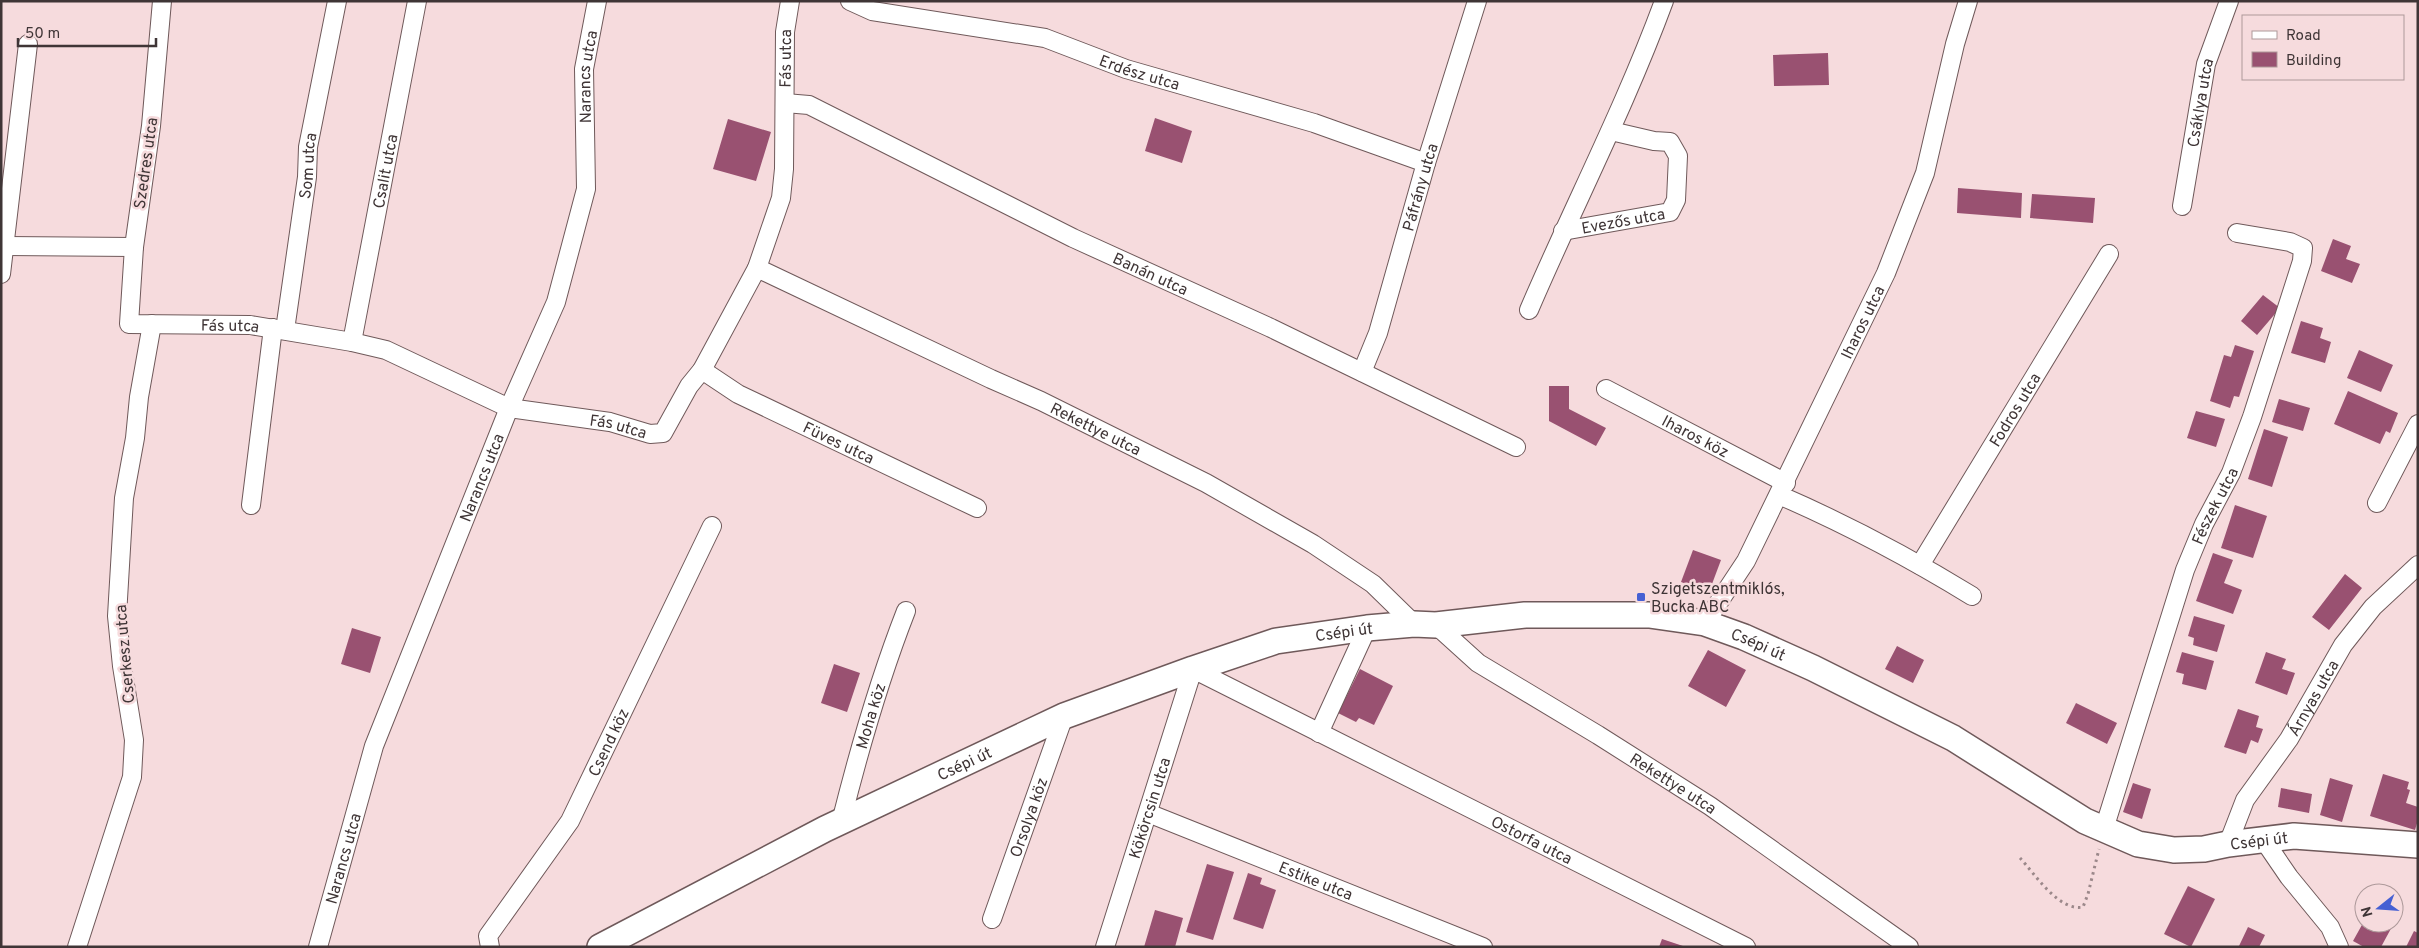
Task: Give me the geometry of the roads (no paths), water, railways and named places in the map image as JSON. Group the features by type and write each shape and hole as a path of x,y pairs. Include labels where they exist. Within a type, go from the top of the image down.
{"street":[{"name":"Szedres utca","path":"129,324 134,247 151,126 162,1"},
{"name":"Som utca","path":"251,505 279,329 307,177 308,147 338,1"},
{"name":"Csalit utca","path":"352,342 417,1"},
{"name":"Narancs utca","path":"318,947 374,746 509,408 556,302 586,189 584,69 597,1"},
{"name":"Fás utca","path":"129,324 250,325 352,342 386,350 509,408 610,422 650,434 663,433 689,386 702,370 757,268 781,198 784,169 785,32 790,1"},
{"name":"Erdész utca","path":"850,1 872,11 1045,38 1126,70 1314,123 1426,163"},
{"name":"Páfrány utca","path":"1362,372 1378,333 1426,163 1477,1"},
{"name":"Evezős utca","path":"1529,310 1563,231 1611,131 1664,1"},
{"name":"Iharos utca","path":"1706,623 1746,561 1886,273 1925,173 1955,44 1968,1"},
{"name":"Csáklya utca","path":"2182,206 2206,64 2229,1"},
{"path":"1,274 28,44"},
{"name":"Banán utca","path":"785,102 808,106 1073,238 1271,328 1516,447"},
{"name":"Evezős utca","path":"1563,231 1670,212 1676,200 1678,156 1670,142 1654,141 1611,131"},
{"name":"Fészek utca","path":"2104,829 2185,570 2204,524 2231,472 2252,417 2302,261 2303,248 2290,242 2236,234"},
{"path":"5,246 134,247"},
{"name":"Fodros utca","path":"1920,565 2109,254"},
{"name":"Rekettye utca","path":"757,268 991,379 1042,401 1206,483 1313,544 1373,584 1478,663 1598,735 1710,806 1909,947"},
{"name":"Cserkesz utca","path":"77,947 132,777 134,740 122,666 117,616 124,498 152,324"},
{"name":"Füves utca","path":"702,370 738,394 977,508"},
{"name":"Iharos köz","path":"1606,389 1782,489"},
{"path":"2377,503 2418,424"},
{"path":"1782,489 1972,596"},
{"name":"Csend köz","path":"490,947 488,936 570,821 712,526"},
{"name":"Árnyas utca","path":"2228,844 2245,800 2289,739 2343,645 2373,606 2418,565"},
{"name":"Moha köz","path":"841,822 862,739 884,667 906,611"},
{"name":"Csépi út","path":"600,947 841,822 1064,716 1193,669 1276,641 1367,628 1525,615 1649,614 1706,623 1744,637 1812,668 1952,738 2085,821 2138,844 2174,850 2204,849 2228,844 2294,836 2418,845"},
{"path":"1320,733 1367,628"},
{"name":"Ostorfa utca","path":"1193,669 1746,947"},
{"name":"Kökörcsin utca","path":"1105,947 1193,669"},
{"name":"Orsolya köz","path":"992,918 1064,716"},
{"name":"Estike utca","path":"1148,813 1483,947"},
{"path":"2263,839 2289,877 2330,927 2339,947"}],"place":[{"name":"Szigetszentmiklós, Bucka ABC","path":"1641,597"}]}
